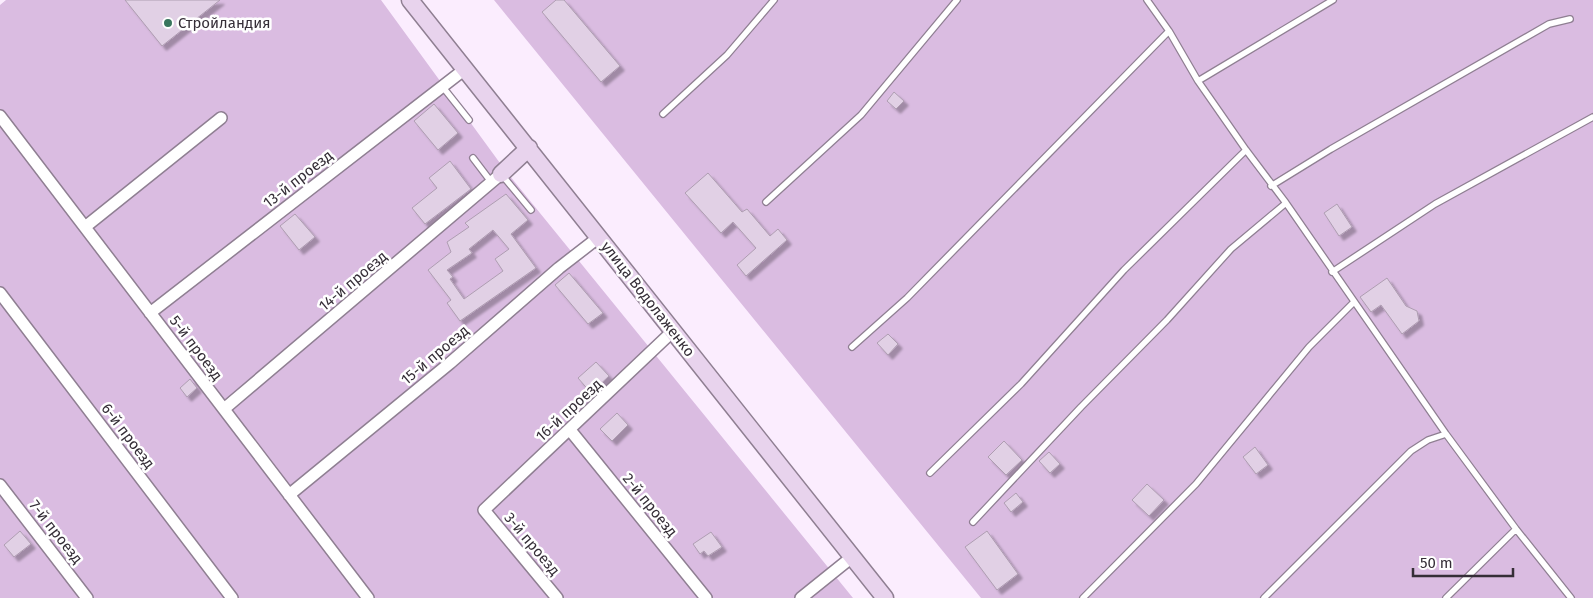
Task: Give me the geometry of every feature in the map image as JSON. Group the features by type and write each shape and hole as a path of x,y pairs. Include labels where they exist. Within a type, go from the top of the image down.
{"main road":[{"name":"улица Водолаженко","path":"410,0 885,598"},
{"path":"497,179 529,148"}],"street":[{"name":"13-й проезд","path":"150,313 465,69"},
{"name":"5-й проезд","path":"0,116 368,598"},
{"path":"85,227 221,118"},
{"name":"14-й проезд","path":"224,409 497,179"},
{"name":"15-й проезд","path":"289,495 450,363 559,268 600,237"},
{"name":"6-й проезд","path":"0,293 232,598"},
{"name":"16-й проезд","path":"484,510 673,331"},
{"name":"2-й проезд","path":"570,430 706,598"},
{"name":"7-й проезд","path":"0,485 87,598"},
{"name":"3-й проезд","path":"484,510 557,598"},
{"path":"801,598 852,557"}],"lane":[{"path":"663,114 727,54 774,0"},
{"path":"766,202 861,115 957,0"},
{"path":"1147,0 1169,31 1198,81 1271,186 1286,203 1446,434 1516,529 1571,598"},
{"path":"1198,81 1333,0"},
{"path":"1271,186 1331,149 1549,24 1570,19"},
{"path":"852,347 907,298 1169,31"},
{"path":"442,86 469,120"},
{"path":"1332,272 1435,204 1593,117"},
{"path":"930,473 1021,384 1138,256 1246,150"},
{"path":"473,158 531,210"},
{"path":"973,522 1081,407 1167,320 1231,248 1286,203"},
{"path":"1083,598 1196,484 1309,347 1354,302"},
{"path":"1264,598 1411,451 1428,440 1446,434"},
{"path":"1446,598 1516,529"}],"shaded area":[{"path":"6,0 381,0 505,170 853,598 0,598 0,5"},
{"path":"494,0 1593,0 1593,598 981,598"}],"building":[{"name":"Стройландия","path":"125,0 220,0 162,46"},
{"path":"556,0 564,0 620,66 601,82 542,12"},
{"path":"894,92 904,101 896,109 887,101"},
{"path":"434,104 458,133 438,150 414,121"},
{"path":"450,161 471,189 425,224 412,208 437,188 429,178"},
{"path":"708,173 742,212 747,209 770,236 778,229 787,240 746,276 737,265 756,248 733,222 721,233 685,193"},
{"path":"506,194 528,220 511,234 536,268 460,321 447,303 451,300 428,270 451,252 447,242 469,227 465,223","holes":["493,230 509,249 495,259 503,271 464,299 450,279 453,277 447,270 472,253 469,249"]},
{"path":"1337,204 1352,227 1339,236 1324,213"},
{"path":"295,214 315,237 299,250 280,226"},
{"path":"569,273 603,313 588,324 555,285"},
{"path":"1387,278 1406,306 1417,311 1419,321 1402,334 1381,305 1371,312 1360,297"},
{"path":"888,334 898,344 888,355 877,343"},
{"path":"596,362 609,376 591,393 578,378"},
{"path":"190,379 197,388 187,397 180,388"},
{"path":"617,413 628,425 612,441 600,429"},
{"path":"1004,441 1022,460 1006,475 988,457"},
{"path":"1255,447 1268,465 1256,474 1243,457"},
{"path":"1049,452 1060,464 1050,473 1039,461"},
{"path":"1147,484 1164,500 1149,516 1132,500"},
{"path":"1016,493 1023,502 1011,512 1004,503"},
{"path":"20,531 31,544 14,557 4,545"},
{"path":"987,531 1018,574 997,590 965,547"},
{"path":"711,532 722,547 708,556 704,551 700,554 693,544"}],"place":[{"name":"Стройландия","path":"168,23"}]}
